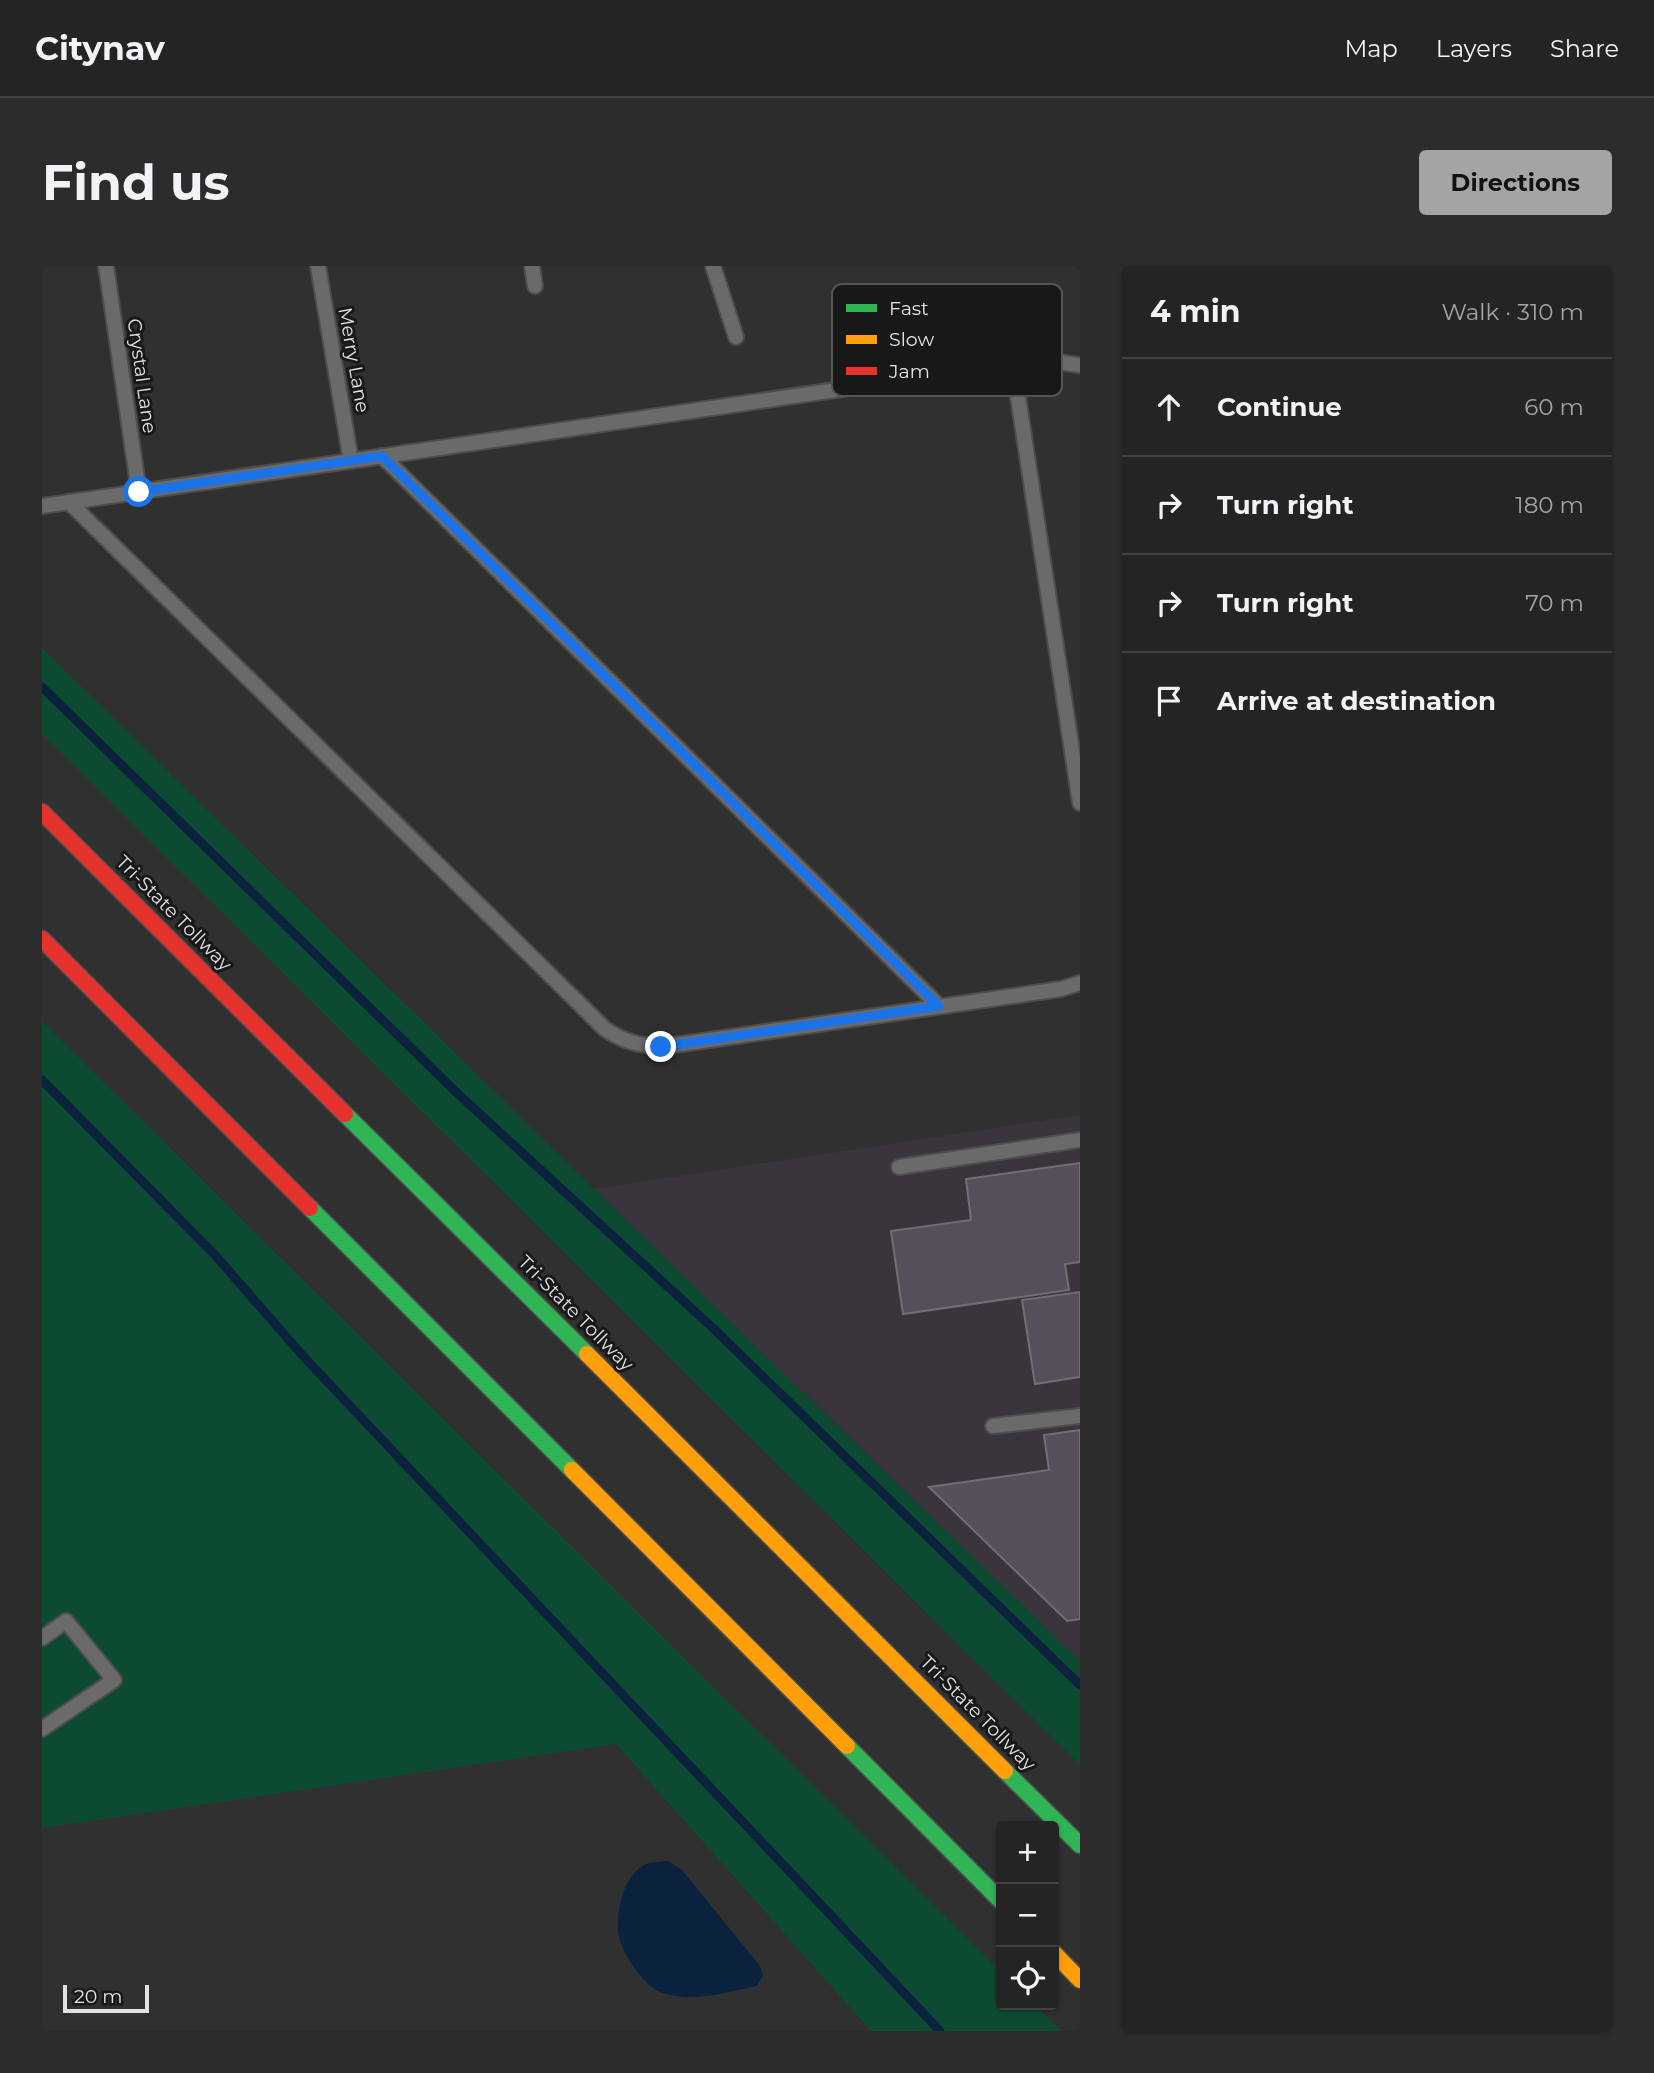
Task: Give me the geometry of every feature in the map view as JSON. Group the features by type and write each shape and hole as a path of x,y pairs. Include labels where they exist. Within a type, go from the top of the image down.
{"highway":[{"name":"Tri-State Tollway","path":"42,812 1080,1845"},
{"path":"42,939 996,1896"},
{"path":"1059,1958 1080,1980"}],"lane":[{"name":"Crystal Lane","path":"106,266 139,492"},
{"name":"Merry Lane","path":"318,266 351,461"},
{"path":"532,266 535,286"},
{"path":"713,266 736,337"},
{"path":"1062,363 1080,365"},
{"path":"42,506 832,391"},
{"path":"1018,396 1080,803"},
{"path":"382,456 939,1006"},
{"path":"69,502 605,1029 619,1038 635,1045 661,1047 1060,989 1080,983"},
{"path":"899,1167 1080,1140"},
{"path":"993,1426 1080,1416"},
{"path":"42,1638 66,1621 114,1680 42,1729"}],"shaded area":[{"path":"1080,1115 1080,1661 594,1189"}],"green space":[{"path":"42,648 1080,1661 1080,1765 42,734"},
{"path":"42,1021 996,1967 996,2010 1040,2010 1061,2031 871,2031 616,1744 42,1828"}],"water":[{"path":"668,1861 682,1870 760,1966 763,1976 757,1986 708,1996 684,1997 660,1992 647,1983 635,1968 619,1937 618,1917 622,1896 626,1885 638,1869 648,1863"}],"building":[{"path":"1080,1163 1080,1262 1065,1264 1069,1290 903,1314 891,1231 971,1220 966,1179"},
{"path":"1080,1292 1080,1377 1035,1384 1022,1300"},
{"path":"1080,1430 1080,1619 1067,1621 929,1487 1049,1470 1044,1435"}],"waterway":[{"path":"42,687 456,1092 715,1330 1080,1685"},
{"path":"42,1080 215,1255 303,1356 940,2031"}],"traffic: fast":[{"path":"345,1114 587,1354"},
{"path":"310,1208 572,1470"},
{"path":"847,1746 996,1896"},
{"path":"1005,1771 1080,1845"}],"traffic: slow":[{"path":"587,1354 1005,1771"},
{"path":"572,1470 847,1746"},
{"path":"1059,1958 1080,1980"}],"traffic: jam":[{"path":"42,812 345,1114"},
{"path":"42,939 310,1208"}],"route":[{"path":"139,492 382,456 939,1006 661,1047"}]}
